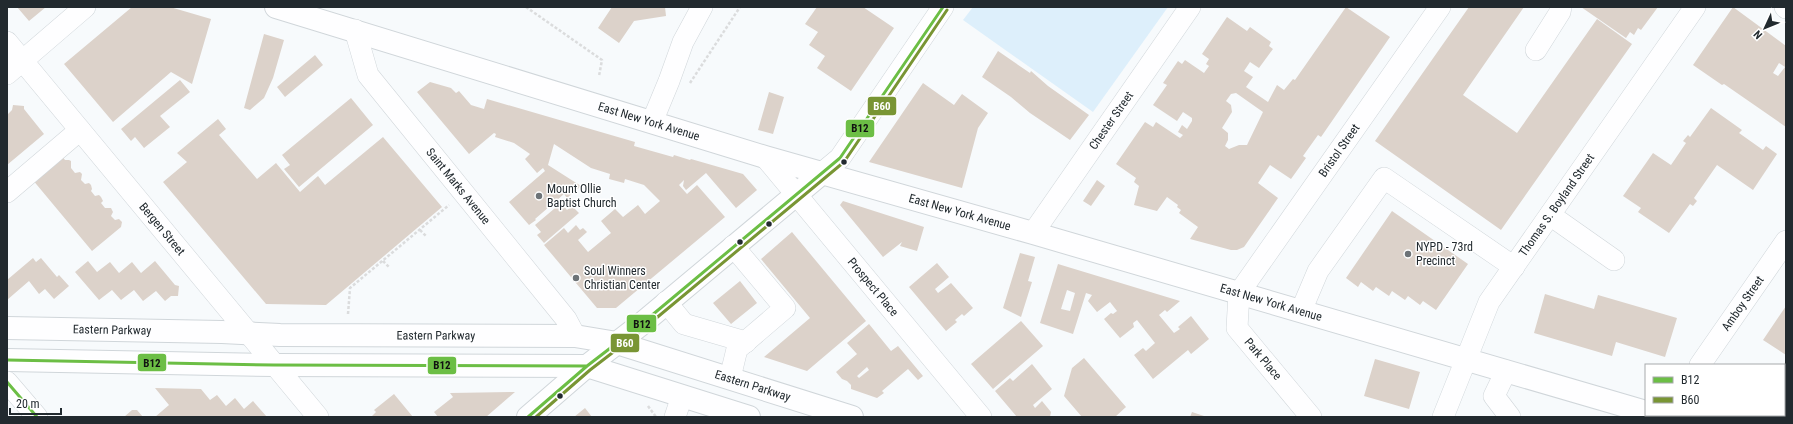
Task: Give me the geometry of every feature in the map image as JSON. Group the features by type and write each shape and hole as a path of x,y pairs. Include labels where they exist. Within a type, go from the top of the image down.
{"main road":[{"name":"East New York Avenue","path":"276,7 765,157 1033,233 1645,412"},
{"path":"528,417 587,366 640,326 666,302 822,173"},
{"name":"Eastern Parkway","path":"7,328 222,332 248,334 575,336 617,343 852,417"},
{"path":"7,360 274,365 587,366 749,417"}],"street":[{"path":"15,67 85,7"},
{"path":"652,122 669,81 682,42 702,7"},
{"path":"822,173 840,158 943,7"},
{"name":"Chester Street","path":"1033,233 1190,7"},
{"name":"Bristol Street","path":"1239,293 1440,7"},
{"path":"1536,50 1560,12 1561,7"},
{"name":"Thomas S. Boyland Street","path":"1443,417 1489,302 1695,7"},
{"name":"Saint Marks Avenue","path":"355,30 368,75 566,319 575,336"},
{"name":"Bergen Street","path":"7,42 15,67 80,130 318,417"},
{"path":"7,192 80,130"},
{"name":"Prospect Place","path":"765,157 981,417"},
{"path":"1301,311 1318,271 1384,178 1514,267"},
{"path":"1550,215 1614,260"},
{"name":"Amboy Street","path":"1701,364 1786,241"},
{"path":"730,378 737,349 785,308 733,246"},
{"name":"Park Place","path":"1239,293 1237,328 1311,417"},
{"path":"666,302 684,324 746,342"},
{"path":"1506,372 1494,396 1510,417"},
{"path":"7,382 37,417"},
{"path":"675,417 682,396"}],"path":[{"path":"526,7 602,60 599,76"},
{"path":"687,87 740,7"},
{"path":"348,314 350,288 449,205"},
{"path":"420,230 426,236"},
{"path":"383,261 389,267"}],"shaded area":[{"path":"973,7 1168,7 1093,112 963,20"}],"building":[{"path":"17,7 46,7 29,21"},
{"path":"132,7 170,7 211,19 192,84 171,72 113,122 64,64"},
{"path":"612,7 665,7 666,16 634,21 619,43 598,28"},
{"path":"817,7 863,7 894,28 851,91 817,68 825,56 809,45 818,32 805,24"},
{"path":"1346,7 1390,37 1321,137 1318,135 1303,156 1306,158 1291,179 1270,165 1258,183 1278,198 1244,247 1237,250 1231,250 1190,239 1198,227 1179,213 1181,210 1177,207 1178,205 1167,197 1157,211 1134,205 1139,186 1134,182 1136,178 1116,164 1145,122 1153,127 1156,122 1180,138 1183,135 1178,132 1182,125 1187,129 1192,121 1192,118 1183,112 1177,121 1153,105 1167,85 1163,83 1178,61 1182,64 1185,60 1204,73 1209,66 1206,64 1209,59 1202,54 1227,17 1247,31 1250,27 1271,42 1269,46 1273,49 1259,68 1250,62 1244,71 1253,77 1246,87 1268,102 1277,85 1284,90 1293,79 1295,80","holes":["1236,93 1263,112 1247,145 1239,145 1229,149 1225,146 1228,140 1228,133 1222,128 1232,112 1231,105 1226,101 1231,94"]},
{"path":"1469,7 1524,7 1463,95 1517,133 1597,19 1632,44 1501,230 1375,141"},
{"path":"1581,7 1658,7 1641,30 1638,28 1634,35 1630,32 1626,38"},
{"path":"1733,7 1786,46 1786,127 1724,84 1722,85 1693,65","holes":["1779,63 1785,67 1778,76 1773,73"]},
{"path":"264,34 284,40 273,78 264,98 250,110 244,108"},
{"path":"998,51 1030,73 1031,71 1048,86 1089,115 1070,140 1030,113 1011,97 982,77"},
{"path":"315,55 323,65 285,97 277,87"},
{"path":"180,80 190,92 160,116 170,127 144,148 135,137 131,141 121,129"},
{"path":"430,82 451,88 456,93 459,91 471,105 484,109 487,99 635,142 634,146 673,157 674,155 690,160 691,159 743,174 757,190 736,208 706,173 686,190 683,186 684,180 679,185 687,194 697,185 725,217 616,308 597,308 544,245 564,228 568,233 576,225 580,230 583,228 587,232 578,240 588,252 611,233 601,221 615,209 623,217 638,205 645,214 660,201 644,185 625,179 624,183 609,179 610,174 591,168 554,144 548,165 581,186 567,198 564,194 529,225 509,202 545,171 543,168 537,173 525,159 530,154 514,143 495,137 496,134 494,133 469,154 417,92"},
{"path":"923,83 954,105 962,94 988,113 978,128 962,188 869,162"},
{"path":"769,92 784,97 773,134 758,130"},
{"path":"351,98 373,125 299,187 284,169 290,165 282,155"},
{"path":"13,105 24,106 24,109 44,134 7,165 7,115 12,110"},
{"path":"1711,108 1742,130 1739,133 1763,150 1766,146 1777,154 1753,190 1717,165 1694,198 1697,201 1693,206 1690,204 1669,233 1638,212 1641,208 1623,196 1653,153 1671,165 1686,143 1683,141 1688,135 1690,137"},
{"path":"218,119 226,129 219,135 257,179 276,163 300,192 318,176 325,185 383,137 442,207 326,305 266,304 163,182 187,162 177,153"},
{"path":"61,155 65,160 71,161 71,168 75,173 80,172 82,174 81,180 85,184 89,183 91,185 91,191 95,196 99,195 101,197 103,201 101,203 105,208 111,208 113,212 111,216 115,220 119,219 122,222 121,227 92,251 32,179"},
{"path":"1097,180 1105,186 1091,206 1083,201"},
{"path":"843,201 924,227 917,251 900,246 902,242 883,257 840,205"},
{"path":"561,203 567,210 572,206 579,213 544,243 537,235 541,232 535,225"},
{"name":"NYPD - 73rd Precinct","path":"1392,211 1468,264 1436,310 1423,301 1420,305 1408,296 1405,300 1392,291 1389,296 1376,287 1373,291 1361,282 1358,287 1346,278"},
{"path":"792,232 866,321 807,371 764,357 810,318 761,259"},
{"path":"1020,253 1035,257 1028,281 1032,282 1021,317 1003,308"},
{"path":"33,258 36,262 41,258 57,277 59,275 69,286 54,299 45,289 39,294 29,281 7,300 7,280"},
{"path":"88,261 97,272 110,262 119,273 132,262 141,273 155,261 175,285 179,286 178,296 171,296 165,301 156,291 143,301 134,290 121,300 112,290 99,300 75,272"},
{"path":"937,263 949,277 935,289 938,293 951,283 973,308 964,316 962,314 955,320 957,322 946,331 909,287"},
{"path":"1058,264 1180,301 1167,312 1165,310 1159,315 1174,333 1180,329 1178,327 1191,316 1209,339 1191,354 1188,350 1153,379 1134,355 1143,348 1146,351 1155,343 1137,320 1133,323 1134,327 1120,338 1104,319 1111,313 1113,314 1117,311 1110,302 1097,312 1088,301 1092,295 1086,293 1073,334 1040,323","holes":["1067,290 1075,293 1070,311 1061,309"]},
{"path":"740,281 757,303 731,324 713,303"},
{"path":"1545,294 1594,309 1598,295 1677,318 1665,357 1616,342 1612,356 1534,333"},
{"path":"1786,306 1786,355 1763,340"},
{"path":"1021,321 1043,346 993,389 971,364"},
{"path":"869,324 891,351 898,346 923,376 918,380 908,369 882,391 884,393 877,398 851,389 851,385 842,379 836,372 857,354 847,343","holes":["867,367 869,370 859,378 857,376"]},
{"path":"1084,358 1126,407 1115,417 1082,417 1064,396 1072,368"},
{"path":"1375,359 1420,372 1409,409 1364,396"},
{"path":"1786,359 1786,407 1785,407 1784,364"},
{"path":"1032,364 1052,389 1033,405 1035,408 1042,401 1051,412 1050,417 1017,417 995,391 1010,378 1013,381"},
{"path":"155,388 201,389 210,400 217,395 226,406 235,398 244,409 253,401 267,417 155,417 169,405"},
{"path":"515,392 486,417 438,417 434,412 453,397 450,393"},
{"path":"394,394 413,417 371,417 376,412 374,410"},
{"path":"585,408 592,417 574,417"},
{"path":"132,410 137,410 143,417 124,417"},
{"path":"1192,412 1207,417 1190,417"}],"transit line":[{"name":"B12","path":"528,417 587,366 639,326 840,158 943,7"},
{"name":"B60","path":"536,417 590,370 642,330 844,162 947,10"},
{"name":"B12","path":"7,360 274,365 587,366"},
{"name":"B12","path":"7,382 37,417"}],"place":[{"name":"Mount Ollie Baptist Church","path":"539,196"},
{"name":"NYPD - 73rd Precinct","path":"1408,254"},
{"name":"Soul Winners Christian Center","path":"576,278"}]}
